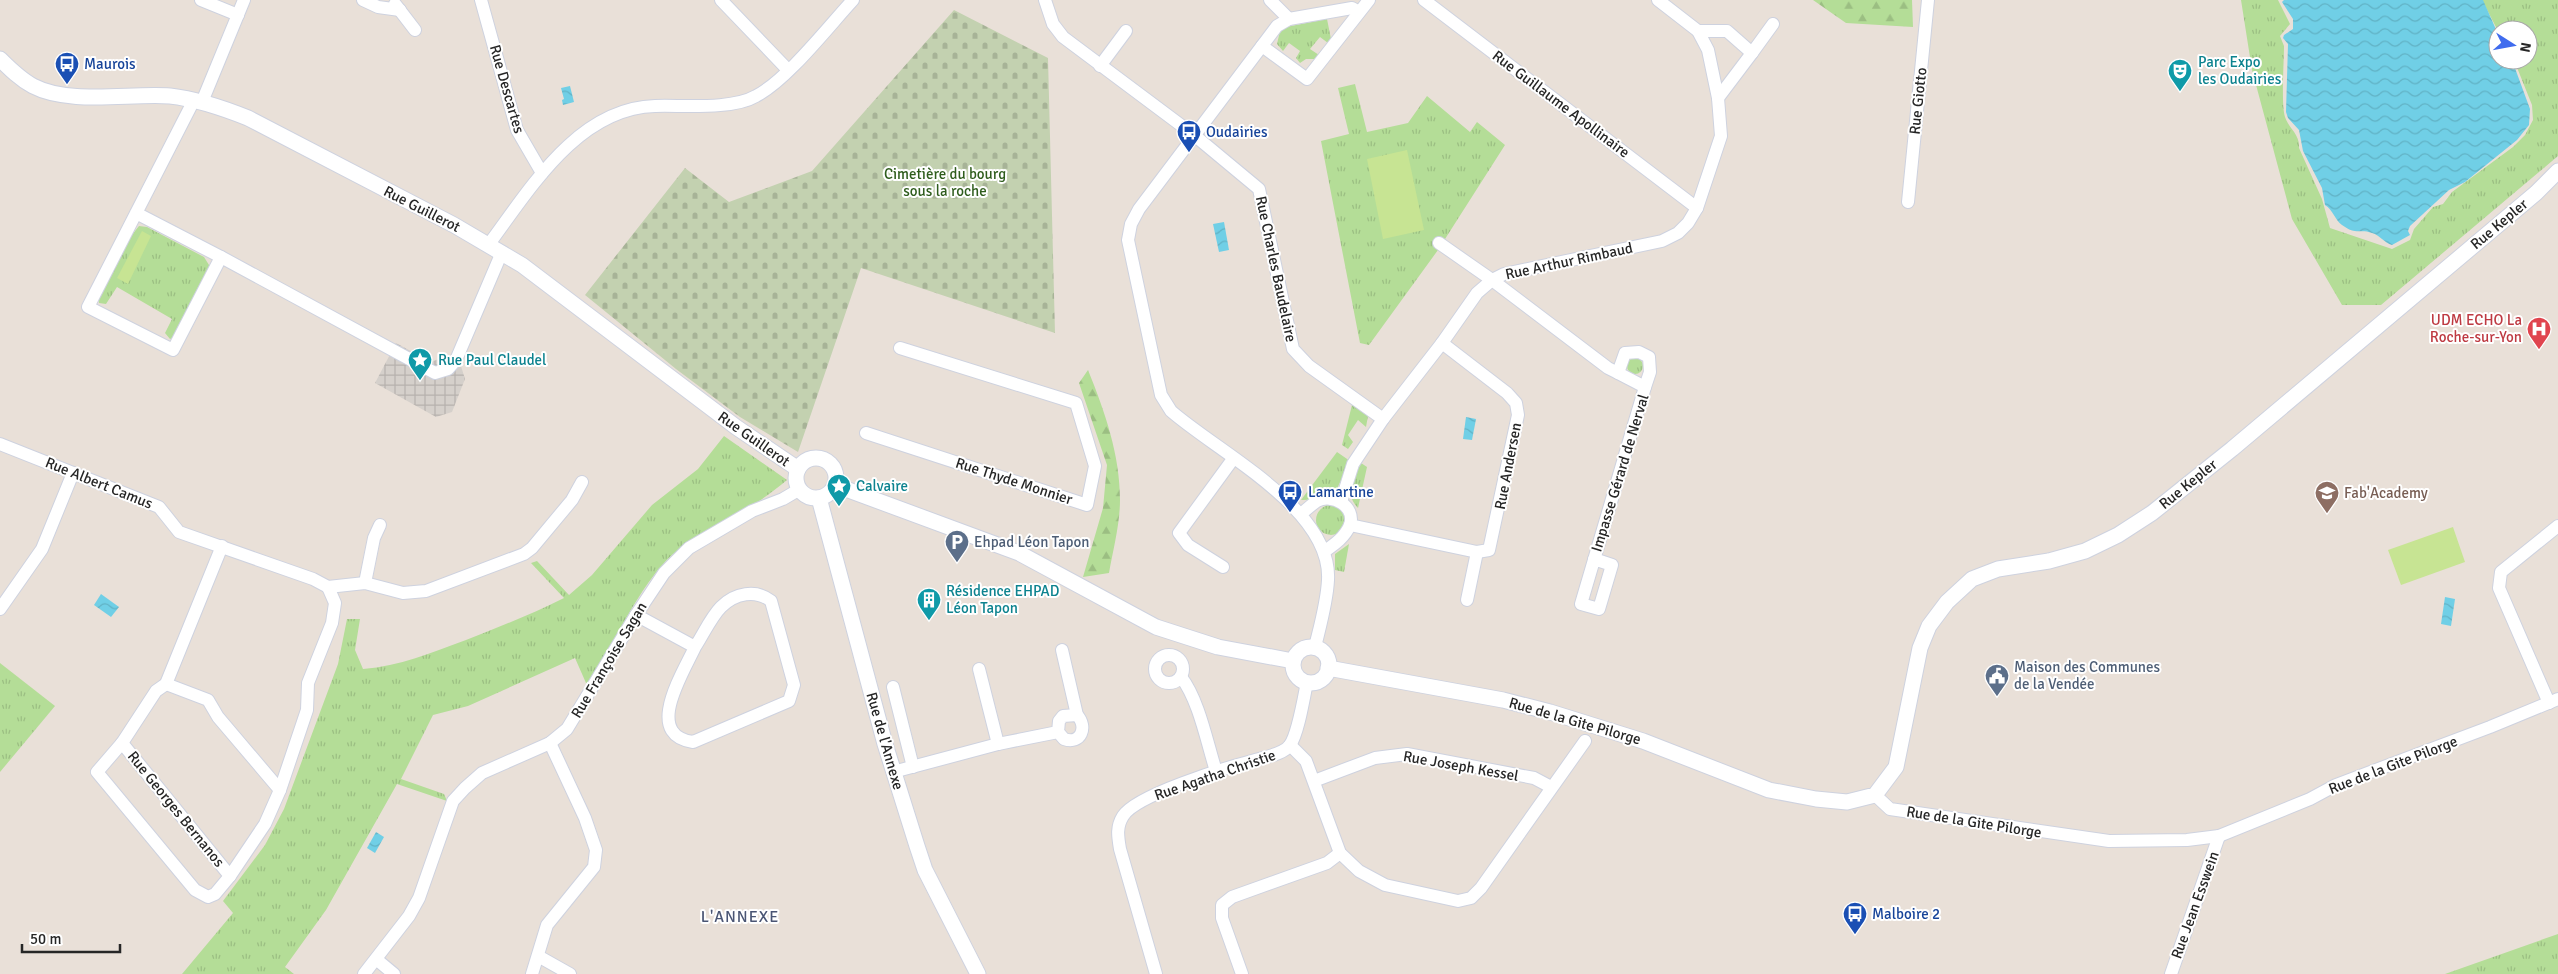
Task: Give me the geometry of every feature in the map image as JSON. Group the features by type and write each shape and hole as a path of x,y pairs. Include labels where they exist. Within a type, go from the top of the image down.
{"street":[{"path":"201,0 238,15"},
{"path":"221,257 173,350 88,307 136,213 198,101 244,0"},
{"path":"363,0 378,7 400,10"},
{"path":"391,0 415,30"},
{"name":"Rue Descartes","path":"481,0 517,130 542,173"},
{"path":"720,0 788,70"},
{"path":"489,244 542,173 582,134 626,110 644,106 743,101 755,97 768,89 788,70 853,0"},
{"name":"Rue Charles Baudelaire","path":"1045,0 1057,30 1100,66 1194,136 1259,189 1293,349 1309,366 1383,419"},
{"path":"1270,0 1289,19"},
{"path":"1262,46 1307,79 1369,0"},
{"name":"Rue Guillaume Apollinaire","path":"1424,0 1697,208"},
{"name":"Rue Arthur Rimbaud","path":"1341,502 1353,464 1383,419 1442,343 1477,293 1492,280 1504,274 1662,241 1678,233 1688,223 1697,208 1722,136 1718,98 1708,50 1698,31 1658,0"},
{"name":"Rue Giotto","path":"1908,202 1928,0"},
{"path":"1315,647 1328,580 1325,551 1316,533 1289,502 1171,411 1162,394 1128,240 1132,224 1139,209 1277,26 1289,19 1352,8 1359,12"},
{"path":"1718,98 1773,24"},
{"path":"1100,66 1126,31"},
{"path":"1698,31 1727,31 1752,53"},
{"name":"Rue Guillerot","path":"0,59 16,74 34,86 52,92 83,96 162,96 198,101 248,118 502,252 522,265 736,427 798,469"},
{"name":"Rue Kepler","path":"1875,795 1896,767 1920,648 1929,626 1947,602 1966,584 1972,579 1998,569 2049,561 2085,551 2118,535 2152,513 2536,193 2558,171"},
{"path":"136,213 435,373 448,369 456,360 502,252"},
{"name":"Impasse Gérard de Nerval","path":"1439,243 1492,280 1608,368 1646,387"},
{"name":"Rue Andersen","path":"1442,343 1507,393 1516,403 1518,414 1492,546 1486,552 1476,552"},
{"name":"Rue Thyde Monnier","path":"866,433 1087,505 1095,466 1076,403 900,348"},
{"name":"Impasse Gérard de Nerval","path":"1594,559 1646,387 1650,372 1649,357 1639,352 1626,353 1618,374"},
{"name":"Rue Albert Camus","path":"0,444 159,507 179,532 313,579 328,587"},
{"path":"820,458 827,460 834,469 835,485 829,494 819,498 808,496 800,489 797,483 798,469 807,460 820,458"},
{"path":"1223,567 1188,545 1179,533 1233,459"},
{"path":"0,609 42,549 73,473"},
{"path":"222,546 166,684 156,691 122,743 97,772 200,895 208,897 215,894 230,876 265,824 280,790 308,710 308,683 332,623 335,602 328,587 365,583 403,594 426,591 524,554 532,548 572,500 582,482"},
{"path":"835,485 1019,553 1156,628 1218,647 1293,660"},
{"name":"Rue Françoise Sagan","path":"364,974 409,916 419,898 453,801 482,773 550,743 567,728 583,706 636,615 664,573 689,548 752,511 783,499 800,489"},
{"name":"Rue de l'Annexe","path":"819,498 893,772 925,870 978,974"},
{"path":"1301,514 1318,500 1333,498 1341,502 1350,516 1350,525 1341,539 1325,551"},
{"path":"1350,525 1476,552 1467,600"},
{"path":"365,583 374,538 380,526"},
{"path":"2553,701 2500,588 2501,572 2558,526"},
{"path":"752,592 762,595 771,601 794,685 792,695 788,701 693,742 681,741 674,735 669,723 668,709 695,647 721,607 752,592"},
{"path":"636,615 695,647"},
{"path":"1315,647 1326,655 1328,668 1320,680 1307,682 1296,674 1293,660 1301,649 1315,647"},
{"path":"1062,650 1077,715 1082,721 1084,728 1080,736 1069,741 1064,739 1058,732 1058,721 1063,716 1077,715"},
{"name":"Rue de la Gite Pilorge","path":"1328,668 1503,700 1550,712 1643,741 1769,790 1816,799 1847,802 1875,795 1890,809 2109,841 2187,840 2219,836 2310,799 2336,785 2490,728 2553,701"},
{"path":"978,669 998,744"},
{"path":"1181,676 1187,684 1194,702 1216,771"},
{"name":"Rue Agatha Christie","path":"1156,974 1120,849 1117,830 1123,816 1136,804 1216,771 1279,753 1290,745 1307,682"},
{"path":"166,684 208,700 218,718 280,790"},
{"path":"893,687 913,767"},
{"path":"893,772 998,744 1058,732"},
{"path":"1290,745 1306,760 1340,853 1359,871 1385,886 1458,901 1471,898 1481,888 1551,787 1586,741"},
{"name":"Rue Georges Bernanos","path":"122,743 230,876"},
{"path":"532,974 548,925 594,867 596,850 585,818 550,743"},
{"name":"Rue Joseph Kessel","path":"1314,781 1375,758 1407,754 1534,778 1551,787"},
{"name":"Rue Jean Esswein","path":"2171,974 2219,836"},
{"path":"1242,974 1222,918 1222,905 1232,897 1327,863 1340,853"},
{"path":"538,956 570,974"},
{"path":"376,960 394,974"}],"green space":[{"path":"1813,0 1912,0 1913,27 1846,23"},
{"path":"2241,0 2278,0 2290,24 2280,36 2284,46 2283,93 2285,117 2298,139 2299,148 2322,199 2330,228 2392,249 2410,240 2414,229 2433,207 2443,204 2452,192 2513,147 2525,135 2533,120 2532,105 2518,70 2538,70 2538,20 2492,20 2482,0 2558,0 2558,156 2381,305 2342,305 2292,219 2252,70"},
{"name":"Cimetière du bourg sous la roche","path":"954,10 1048,58 1055,333 861,268 798,452 740,417 676,369 585,295 685,168 729,202 812,171"},
{"path":"1327,19 1331,39 1328,43 1320,37 1310,49 1319,55 1316,59 1306,59 1300,63 1296,58 1300,51 1289,43 1283,51 1277,44 1280,31 1286,27"},
{"path":"1355,84 1367,132 1408,123 1427,96 1470,132 1477,122 1505,145 1438,250 1369,345 1360,343 1321,141 1349,134 1338,88"},
{"path":"1407,150 1424,230 1383,239 1367,159"},
{"path":"139,226 147,227 204,257 209,265 209,271 174,337 170,339 165,333 172,319 117,287 106,304 99,303 98,297 127,241"},
{"path":"142,231 151,236 128,284 117,278"},
{"path":"1632,358 1638,358 1643,363 1641,372 1632,374 1627,369 1627,363"},
{"path":"1088,370 1100,402 1114,450 1119,483 1120,509 1109,573 1083,577 1103,508 1107,465 1079,383"},
{"path":"1352,405 1368,416 1366,427 1358,420 1348,435 1353,442 1348,449 1342,445"},
{"path":"724,436 787,480 756,503 702,534 672,555 648,583 590,684 586,683 575,658 468,706 433,715 401,779 444,794 447,801 397,784 326,910 285,967 294,974 182,974 233,913 223,901 265,845 284,809 338,664 347,619 360,619 355,650 363,669 403,662 428,654 552,604 564,598 531,563 537,561 569,595 592,575 652,505 698,469"},
{"path":"1337,452 1350,461 1335,493 1301,500"},
{"path":"1361,463 1367,467 1358,508 1353,502 1350,491"},
{"path":"1331,505 1337,506 1345,514 1345,526 1337,534 1331,535 1325,534 1317,526 1316,520 1317,514 1325,506"},
{"path":"2453,527 2465,562 2401,585 2388,550"},
{"path":"1349,544 1344,572 1335,570 1335,554"},
{"path":"0,663 55,706 0,772"},
{"path":"2558,934 2558,974 2445,974"}],"shaded area":[{"name":"Rue Paul Claudel","path":"396,343 431,362 449,355 461,366 465,379 452,412 436,417 375,383"}],"water":[{"path":"2284,0 2483,0 2492,20 2488,20 2488,70 2516,70 2530,109 2529,125 2517,140 2465,182 2449,190 2410,226 2408,231 2410,235 2392,245 2375,234 2351,230 2340,223 2325,205 2322,188 2303,151 2299,130 2288,118 2286,112 2288,44 2283,38 2284,35 2293,29 2293,19 2282,2"},
{"path":"570,86 574,102 563,105 562,100 564,99 561,88"},
{"path":"1224,222 1229,250 1219,252 1213,224"},
{"path":"1466,417 1476,419 1472,440 1463,439"},
{"path":"101,594 119,607 111,617 94,605"},
{"path":"2445,597 2455,599 2451,626 2441,624"},
{"path":"376,832 384,837 375,853 367,848"}],"place":[{"name":"Maurois","path":"67,85"},
{"name":"Parc Expo les Oudairies","path":"2180,92"},
{"name":"Oudairies","path":"1189,153"},
{"name":"UDM ECHO La Roche-sur-Yon","path":"2539,350"},
{"name":"Rue Paul Claudel","path":"420,381"},
{"name":"Calvaire","path":"839,507"},
{"name":"Lamartine","path":"1290,513"},
{"name":"Fab'Academy","path":"2327,514"},
{"name":"Ehpad Léon Tapon","path":"957,563"},
{"name":"Résidence EHPAD Léon Tapon","path":"929,621"},
{"name":"Maison des Communes de la Vendée","path":"1997,697"},
{"name":"Malboire 2","path":"1855,935"}],"district":[{"name":"L'ANNEXE","path":"740,917"}]}
